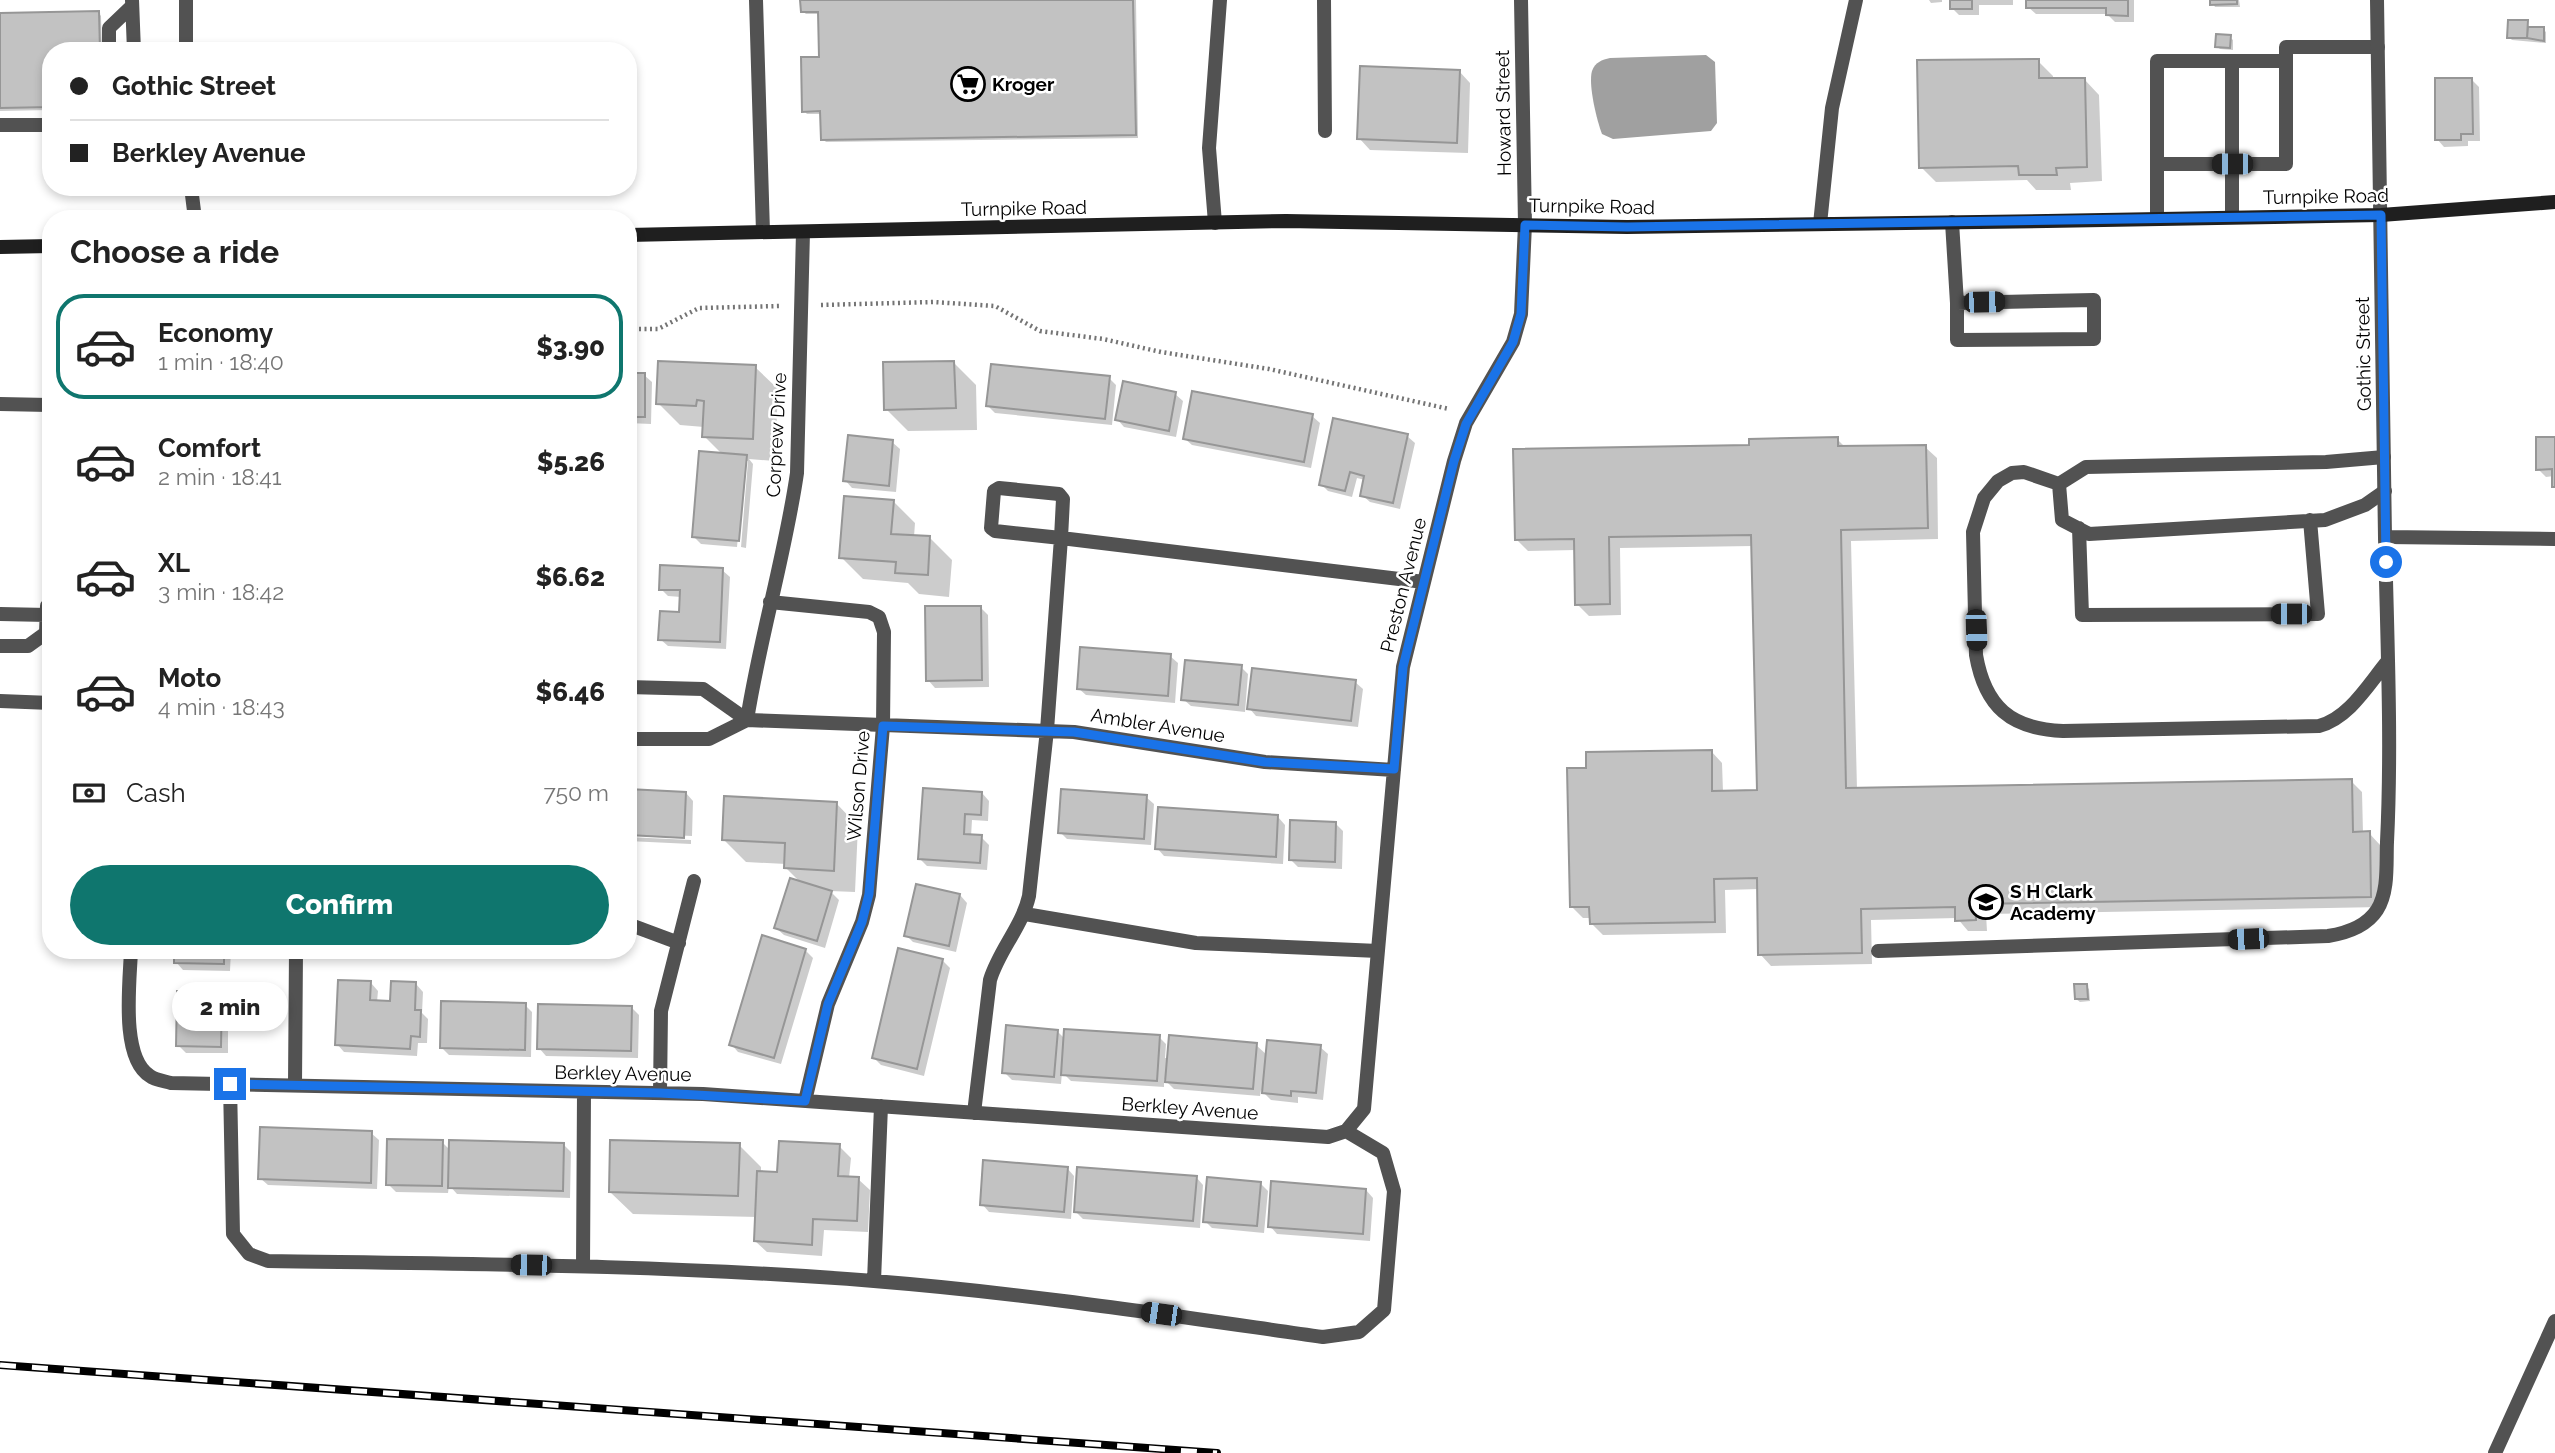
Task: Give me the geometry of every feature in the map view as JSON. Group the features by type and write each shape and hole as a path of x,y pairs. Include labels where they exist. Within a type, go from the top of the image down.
{"main road":[{"name":"Turnpike Road","path":"637,235 1286,221 1627,227 2381,215 2555,202"},
{"path":"0,247 42,246"}],"street":[{"path":"186,0 186,42"},
{"path":"756,0 763,232"},
{"path":"1215,223 1209,148 1220,0"},
{"path":"1324,0 1325,131"},
{"name":"Howard Street","path":"1521,0 1525,225"},
{"path":"1820,224 1832,108 1856,0"},
{"name":"Gothic Street","path":"1878,951 2328,936 2347,933 2364,924 2377,910 2385,892 2389,810 2377,0"},
{"path":"109,42 108,28 132,3"},
{"path":"132,3 134,42"},
{"path":"2157,164 2286,164 2286,47 2378,47"},
{"path":"2157,218 2157,61 2286,61"},
{"path":"2232,61 2232,217"},
{"path":"0,125 42,125"},
{"path":"1952,222 1957,340 2094,340 2094,300 1957,303"},
{"name":"Preston Avenue","path":"1346,1131 1364,1109 1403,667 1454,461 1466,424 1513,342 1521,314 1525,225"},
{"name":"Corprew Drive","path":"747,720 797,473 803,232"},
{"path":"0,404 42,405"},
{"path":"2059,484 2086,467 2326,462 2384,457"},
{"path":"2059,484 2024,472 2005,476 1992,486 1983,498 1974,524 1976,655 1980,675 1991,700 2012,719 2041,730 2063,731 2319,726 2345,712 2387,663"},
{"path":"2059,484 2062,520 2089,534 2325,520 2365,505 2385,491"},
{"path":"974,1112 990,980 996,961 1025,914 1047,730 1061,538 1063,499 1059,494 999,488 995,491 991,528 995,531 1061,538 1424,582"},
{"path":"2079,528 2082,615 2318,614 2310,520"},
{"path":"2385,537 2555,538"},
{"name":"Wilson Drive","path":"770,603 869,612 879,617 884,632 883,726 869,894 862,922 828,1004 805,1101"},
{"path":"0,614 42,610"},
{"path":"0,646 27,646 42,636"},
{"path":"637,687 703,689 747,720"},
{"path":"0,701 42,702"},
{"name":"Ambler Avenue","path":"637,739 709,739 747,720 1047,730 1265,762 1394,769"},
{"path":"660,1093 661,1011 694,881"},
{"path":"1025,914 1196,943 1378,951"},
{"path":"637,927 679,943"},
{"name":"Berkley Avenue","path":"131,959 130,1031 135,1061 149,1076 171,1083 660,1093 974,1112 1328,1138 1346,1131"},
{"path":"295,1085 296,959"},
{"path":"230,1084 233,1234 249,1254 268,1261 583,1266 874,1281 1053,1299 1323,1337 1359,1332 1384,1310 1394,1191 1383,1153 1346,1131"},
{"path":"583,1266 584,1091"},
{"path":"874,1281 881,1106"},
{"path":"2494,1453 2555,1321"},
{"path":"2539,1355 2555,1357"}],"path":[{"path":"838,304 934,302 995,306 1040,331 1103,339 1161,352 1269,369 1446,409"},
{"path":"637,330 658,329 699,307 772,306"}],"shaded area":[{"path":"1706,55 1715,62 1717,123 1711,131 1613,139 1602,134 1591,85 1592,71 1597,63 1610,58"}],"building":[{"name":"Kroger","path":"800,0 1133,0 1136,135 821,140 820,111 802,112 801,57 819,57 818,12 801,12"},
{"path":"1950,0 1972,0 1972,9 1950,9"},
{"path":"2026,0 2128,0 2128,16 2106,15 2106,8 2026,8"},
{"path":"2210,0 2237,0 2237,4 2210,5"},
{"path":"99,11 100,42 42,42 42,107 0,108 0,13"},
{"path":"2508,20 2528,20 2527,38 2507,38"},
{"path":"2528,27 2544,27 2544,41 2527,38"},
{"path":"2216,34 2231,35 2230,48 2215,47"},
{"path":"2039,59 2039,78 2085,78 2087,167 2056,168 2057,175 2019,175 2018,166 1919,168 1917,60"},
{"path":"1360,66 1460,70 1457,143 1357,139"},
{"path":"2435,78 2472,78 2473,134 2461,134 2461,140 2435,140"},
{"path":"658,361 756,365 753,439 702,437 704,401 697,400 696,406 656,404"},
{"path":"954,361 956,408 884,410 883,362"},
{"path":"991,364 1110,376 1105,419 986,406"},
{"path":"637,373 645,373 645,417 637,417"},
{"path":"1123,381 1176,392 1169,431 1115,420"},
{"path":"1192,391 1313,414 1304,462 1183,439"},
{"path":"1333,418 1408,434 1393,503 1360,496 1364,476 1350,472 1345,491 1319,485"},
{"path":"848,435 893,440 889,486 843,481"},
{"path":"1838,437 1838,446 1926,445 1928,528 1841,530 1846,788 2352,779 2353,832 2370,831 2371,897 1975,904 1976,920 1955,921 1955,907 1861,909 1862,953 1758,955 1757,878 1714,879 1715,922 1590,924 1589,907 1570,907 1567,768 1586,768 1586,752 1712,750 1712,791 1757,790 1751,535 1609,537 1610,604 1575,605 1574,539 1515,540 1513,449 1749,445 1749,439"},
{"path":"2536,437 2555,437 2555,487 2552,487 2552,469 2536,470"},
{"path":"699,451 747,455 739,541 692,537"},
{"path":"844,496 894,500 891,534 930,536 928,575 895,573 896,562 839,558"},
{"path":"660,565 723,568 720,642 658,640 660,611 679,612 680,590 659,590"},
{"path":"925,606 981,606 982,680 926,681"},
{"path":"1080,647 1171,654 1168,696 1077,689"},
{"path":"1185,660 1242,665 1238,705 1181,700"},
{"path":"1252,668 1356,680 1351,721 1247,709"},
{"path":"923,788 982,792 981,815 965,814 964,834 982,835 980,863 918,859"},
{"path":"637,789 686,792 684,838 637,835"},
{"path":"1061,789 1147,795 1144,839 1058,833"},
{"path":"724,796 837,802 834,871 784,868 785,843 722,840"},
{"path":"1158,807 1278,815 1276,857 1155,849"},
{"path":"1290,820 1336,822 1335,862 1289,860"},
{"path":"790,878 832,891 817,941 774,928"},
{"path":"916,884 960,894 949,946 904,936"},
{"path":"762,935 806,949 774,1058 729,1045"},
{"path":"898,948 943,959 917,1069 872,1058"},
{"path":"174,959 224,959 224,964 174,963"},
{"path":"338,980 371,981 370,1000 390,1001 391,981 416,982 415,1010 421,1010 420,1037 411,1036 410,1049 335,1045"},
{"path":"2074,984 2087,984 2088,999 2075,999"},
{"path":"177,991 222,992 221,1047 176,1046"},
{"path":"441,1001 526,1003 525,1050 440,1048"},
{"path":"538,1004 632,1006 631,1051 537,1049"},
{"path":"1006,1025 1058,1030 1054,1077 1002,1073"},
{"path":"1064,1029 1160,1035 1157,1081 1061,1075"},
{"path":"1169,1035 1257,1043 1253,1089 1165,1082"},
{"path":"1267,1040 1321,1045 1316,1093 1291,1091 1291,1096 1262,1093"},
{"path":"260,1127 372,1131 371,1183 258,1179"},
{"path":"387,1139 443,1140 442,1186 386,1185"},
{"path":"449,1140 564,1143 563,1191 448,1188"},
{"path":"610,1140 740,1143 738,1196 609,1192"},
{"path":"779,1141 840,1144 838,1176 859,1177 857,1221 813,1219 812,1245 754,1241 757,1171 777,1172"},
{"path":"983,1160 1068,1167 1064,1212 980,1205"},
{"path":"1077,1167 1197,1176 1193,1221 1074,1212"},
{"path":"1207,1177 1261,1182 1257,1226 1203,1222"},
{"path":"1271,1181 1366,1189 1363,1234 1268,1227"}],"railway":[{"path":"0,1365 1217,1453"}],"place":[{"name":"Kroger","path":"968,84"},
{"name":"S H Clark Academy","path":"1986,902"}],"route":[{"path":"230,1084 703,1094 805,1101 828,1004 862,922 869,894 883,726 1074,732 1265,762 1394,769 1403,667 1454,461 1466,424 1513,342 1521,314 1525,225 1627,227 2381,215 2386,562"}]}
